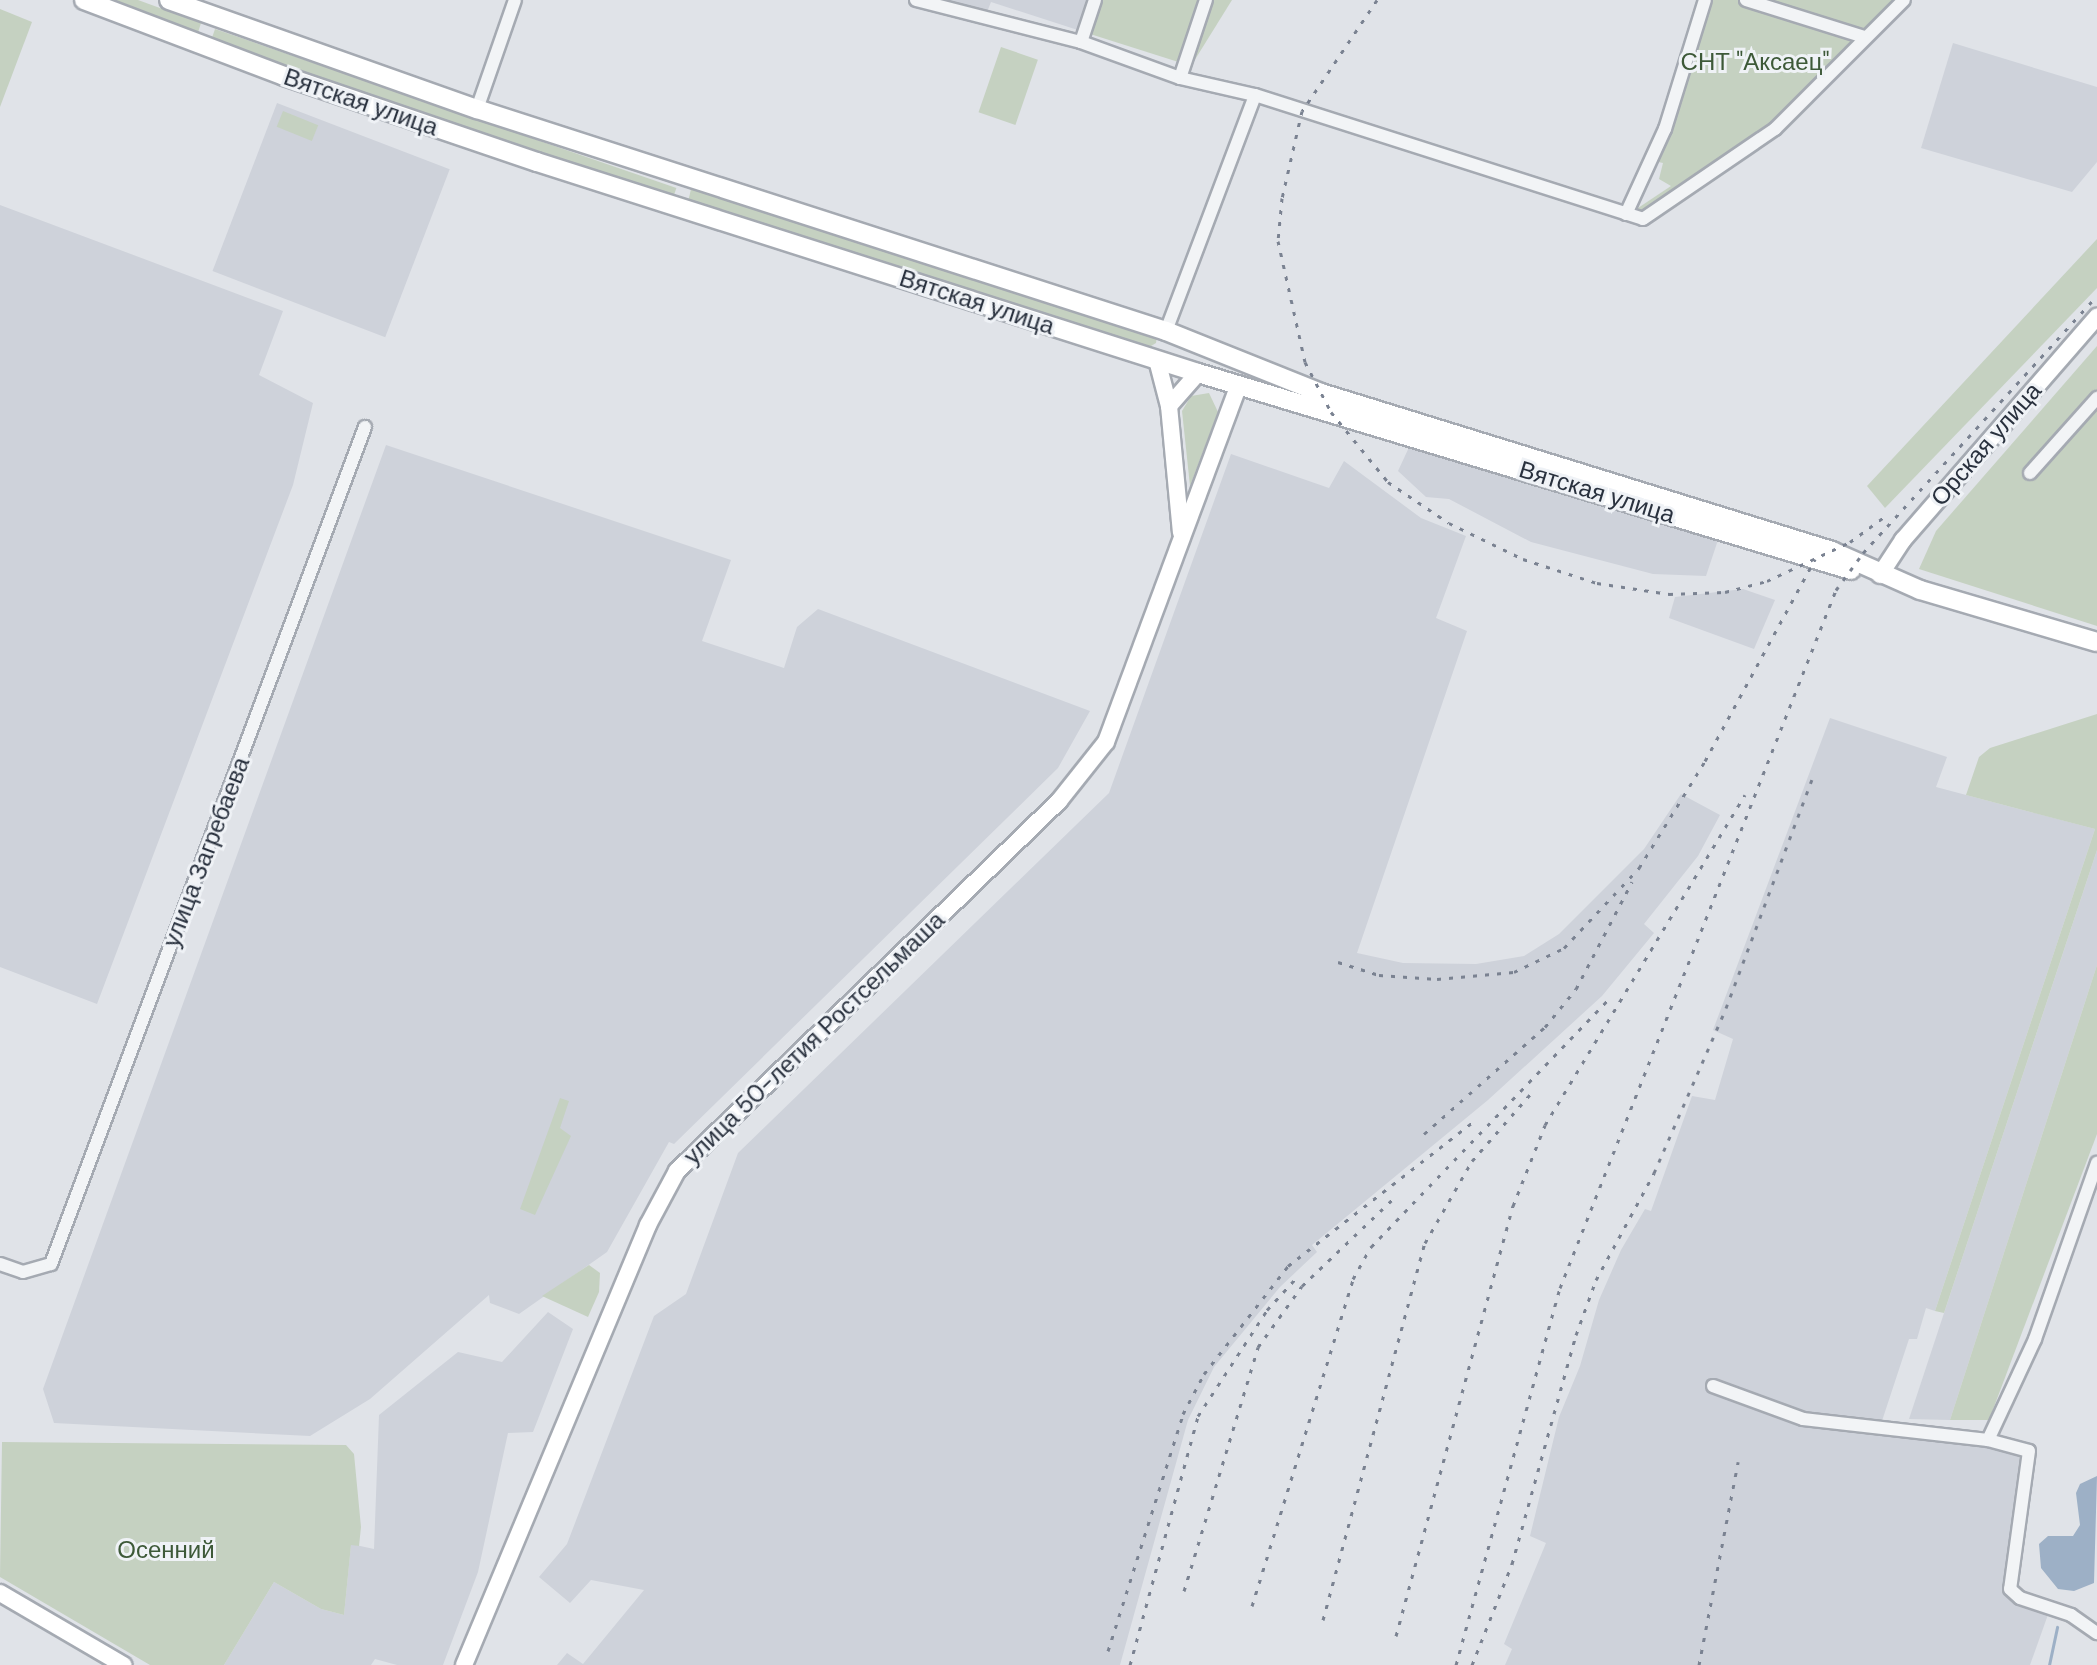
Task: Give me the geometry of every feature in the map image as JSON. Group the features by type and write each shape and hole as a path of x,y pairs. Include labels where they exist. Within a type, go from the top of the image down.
{"main road":[{"name":"Вятская улица","path":"84,0 203,47 677,206 1157,360 2097,642"},
{"name":"Вятская улица","path":"169,0 477,109 1166,331 1321,393 1832,551 1880,575"},
{"path":"203,47 203,32 214,17"},
{"path":"677,206 687,196 685,178"},
{"name":"Орская улица","path":"1880,575 1903,540 2093,328"},
{"path":"1166,331 1157,360 1169,406 1181,538"},
{"path":"1169,406 1198,373 1224,353"},
{"path":"1239,385 1248,362"},
{"name":"улица 50-летия Ростсельмаша","path":"464,1665 642,1237 677,1171 1085,770 1106,742 1239,385"},
{"path":"0,1593 123,1665"}],"street":[{"path":"477,109 515,0"},
{"path":"1081,42 1095,0"},
{"path":"1180,78 1206,0"},
{"path":"1626,214 1665,129 1705,0"},
{"path":"1746,0 1864,37"},
{"path":"928,2 1081,42 1180,78 1255,95 1643,219 1775,129 1904,0"},
{"path":"1166,331 1255,95"},
{"path":"2030,473 2097,398"},
{"name":"улица Загребаева","path":"0,1264 39,1270 51,1264 365,427"},
{"path":"1988,1440 2035,1339 2097,1163"},
{"path":"1713,1386 1803,1419 1988,1440 2029,1451 2010,1589 2071,1615 2097,1633"}],"shaded area":[{"path":"946,0 1098,0 1087,33 991,2 987,12"},
{"path":"1953,43 2097,87 2097,162 2072,192 1921,148"},
{"path":"277,103 450,169 385,337 212,271"},
{"path":"0,205 283,311 259,375 313,403 293,485 97,1004 0,967"},
{"path":"1411,443 1719,537 1706,576 1653,574 1531,542 1449,499 1426,497 1398,471"},
{"path":"386,445 731,560 702,641 784,668 797,627 818,609 1090,711 1058,768 674,1144 669,1142 607,1252 519,1314 490,1303 489,1295 370,1399 310,1436 54,1423 43,1389"},
{"path":"1231,454 1329,488 1344,461 1421,518 1466,536 1436,618 1467,631 1357,953 1403,963 1476,964 1524,956 1559,934 1644,849 1681,794 1720,815 1698,856 1644,924 1654,933 1602,996 1488,1100 1312,1245 1317,1252 1280,1287 1214,1367 1188,1420 1120,1665 557,1665 567,1653 583,1664 644,1590 591,1580 570,1603 539,1577 567,1544 654,1316 686,1294 738,1153 1109,793"},
{"path":"1743,589 1775,600 1754,649 1669,618 1675,597"},
{"path":"1830,718 1947,757 1936,787 2095,829 1935,1311 1926,1308 1917,1339 1909,1339 1879,1430 2022,1444 2029,1464 2003,1594 2050,1609 2030,1665 1505,1665 1512,1649 1504,1644 1546,1543 1530,1536 1559,1417 1580,1366 1599,1300 1621,1250 1645,1209 1651,1211 1692,1096 1715,1100 1733,1039 1713,1030"},
{"path":"2097,850 2097,965 1950,1420 1909,1419"},
{"path":"548,1312 573,1329 533,1432 508,1433 478,1572 443,1665 397,1665 375,1659 371,1665 224,1665 274,1582 321,1609 344,1615 351,1544 374,1549 379,1415 458,1352 502,1362"}],"green space":[{"path":"99,0 138,0 201,23 196,39"},
{"path":"1098,0 1232,0 1191,66 1087,33"},
{"name":"СНТ \"Аксаец\"","path":"1708,0 1906,0 1806,102 1642,217 1632,212 1671,186 1659,179 1663,163 1654,161"},
{"path":"0,9 32,22 0,107"},
{"path":"215,29 676,188 672,202 210,43"},
{"path":"1001,47 1038,60 1015,125 979,112"},
{"path":"283,111 318,125 312,141 277,127"},
{"path":"691,189 1149,332 1157,336 1156,343 1146,349 688,202"},
{"path":"2097,239 2097,288 1885,508 1867,486"},
{"path":"2097,346 2097,626 1919,569 1936,531"},
{"path":"1209,393 1218,412 1190,486 1182,411 1191,396"},
{"path":"2097,714 2097,850 1944,1313 1935,1311 2095,829 1966,795 1979,757 1990,748"},
{"path":"2097,965 2097,1134 1989,1420 1950,1420"},
{"path":"560,1098 569,1101 560,1128 571,1136 535,1215 520,1209"},
{"path":"589,1265 600,1273 599,1292 588,1317 542,1296"},
{"name":"Осенний","path":"2,1442 346,1445 354,1454 361,1527 359,1546 351,1545 344,1615 321,1609 274,1582 224,1665 150,1665 0,1577"}],"water":[{"path":"2097,1476 2094,1583 2074,1591 2058,1589 2041,1568 2039,1544 2048,1536 2073,1536 2080,1525 2076,1493 2080,1484"}],"waterway":[{"path":"2049,1665 2057,1627"}],"railway":[{"path":"1377,0 1302,111 1282,198 1278,241 1305,362 1331,412 1388,482 1449,523 1523,559 1597,583 1669,594 1725,592 1767,581 1850,542 1884,517"},
{"path":"1456,1665 1560,1288 1836,590 1863,553 2097,296"},
{"path":"1338,962 1379,975 1437,979 1514,972 1564,948 1639,868 1705,761 1815,559"},
{"path":"1472,1665 1512,1564 1576,1335 1596,1280 1654,1173 1726,1008 1812,779"},
{"path":"1396,1636 1513,1206 1545,1125 1745,795"},
{"path":"1424,1134 1545,1027 1576,989 1632,882"},
{"path":"1252,1606 1353,1279 1371,1247 1610,998"},
{"path":"1323,1620 1425,1243 1472,1161 1533,1091"},
{"path":"1108,1651 1183,1414 1204,1374 1288,1266 1477,1119"},
{"path":"1184,1591 1258,1347 1302,1286 1393,1199"},
{"path":"1130,1665 1198,1416 1267,1310 1299,1275"},
{"path":"1699,1665 1738,1462"}]}
